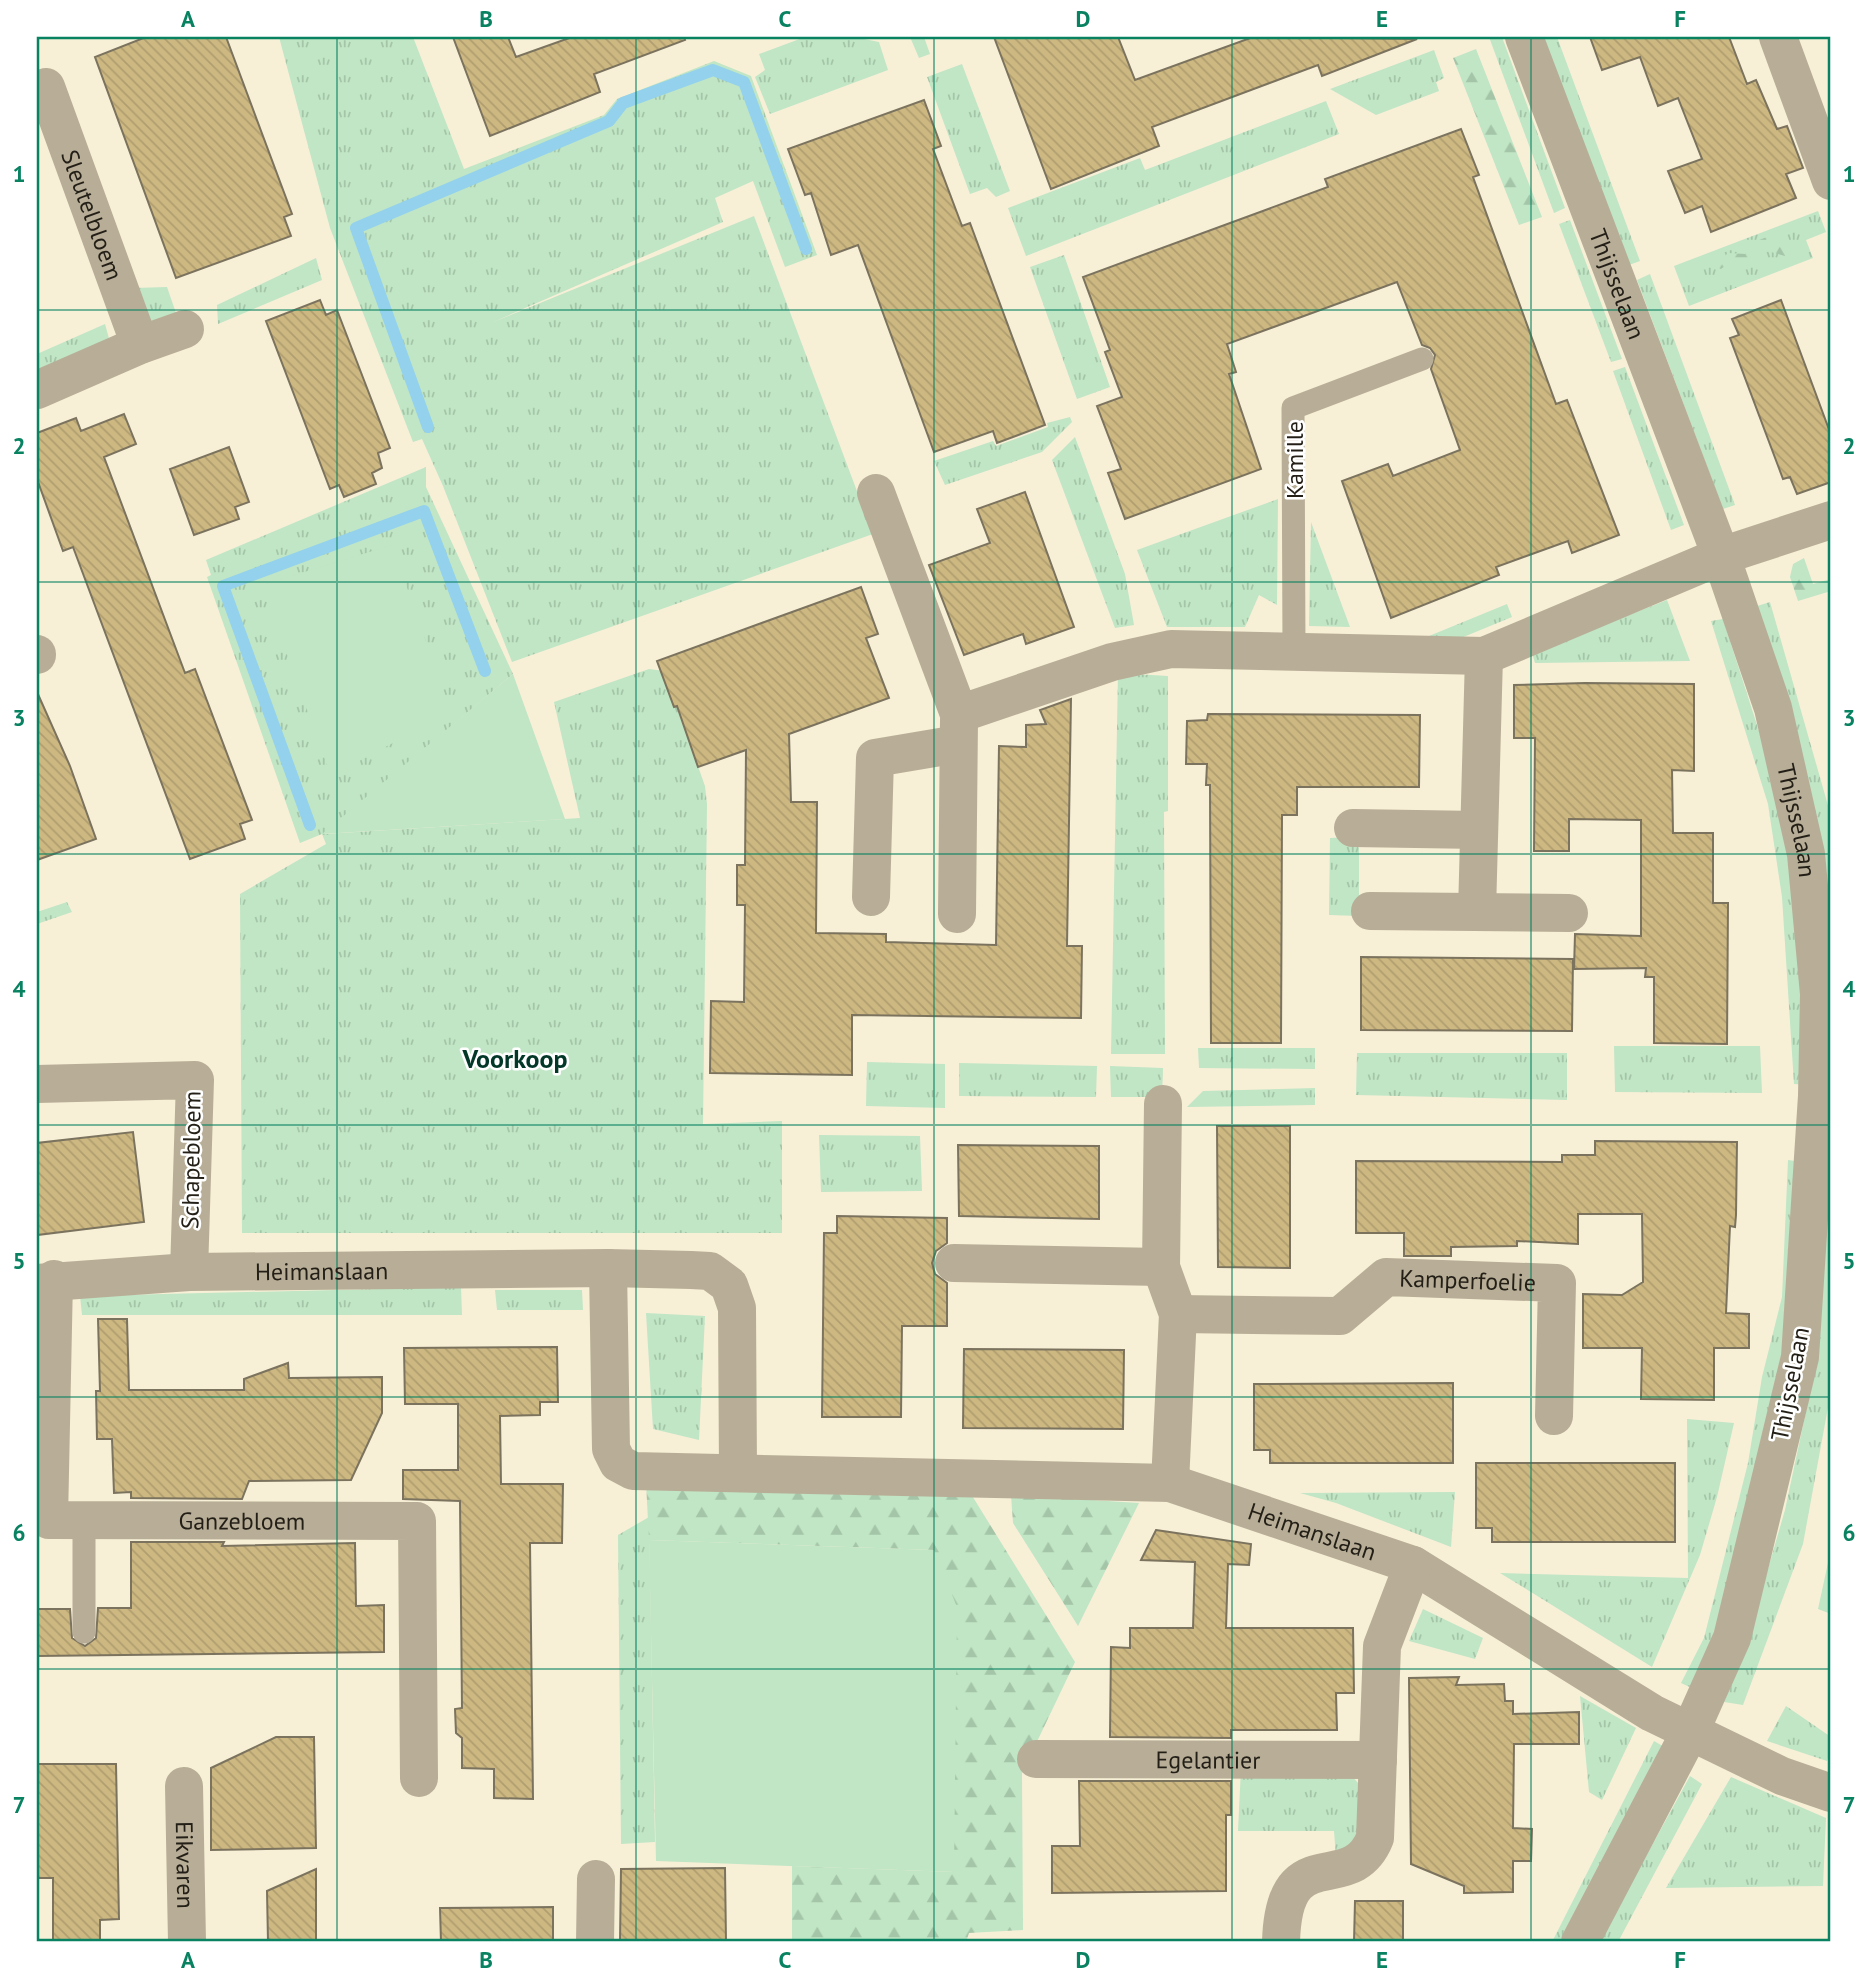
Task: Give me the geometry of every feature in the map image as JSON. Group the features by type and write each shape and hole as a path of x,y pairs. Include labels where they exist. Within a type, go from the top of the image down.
{"street":[{"name":"Thijsselaan","path":"1524,37 1720,556 1773,708 1806,854 1819,994 1817,1083 1800,1357 1732,1637 1690,1732 1580,1942"},
{"path":"1778,37 1827,156"},
{"name":"Sleutelbloem","path":"46,87 140,345"},
{"path":"37,390 140,345 185,329"},
{"path":"876,492 958,729 957,914"},
{"path":"871,897 875,758 958,729 1112,662 1171,649 1484,656 1720,556 1831,520"},
{"path":"1477,912 1484,656"},
{"path":"1353,828 1479,830"},
{"path":"1370,911 1569,913"},
{"name":"Schapebloem","path":"37,1084 195,1080 188,1272"},
{"path":"1163,1104 1161,1267 1178,1314 1170,1483"},
{"path":"954,1263 1161,1267"},
{"name":"Heimanslaan","path":"608,1268 611,1449 618,1463 633,1471 1170,1483 1413,1565 1652,1713 1782,1776 1831,1793"},
{"name":"Heimanslaan","path":"45,1281 188,1272 608,1268 710,1271 729,1285 737,1308 738,1472"},
{"name":"Kamperfoelie","path":"1178,1314 1340,1316 1386,1277 1557,1283 1555,1416"},
{"name":"Ganzebloem","path":"45,1281 49,1520 417,1521 419,1778"},
{"path":"1281,1942 1282,1913 1297,1884 1317,1871 1345,1869 1359,1862 1370,1850 1375,1838 1382,1646 1413,1565"},
{"name":"Egelantier","path":"1036,1759 1378,1760"},
{"name":"Eikvaren","path":"184,1786 187,1942"},
{"path":"595,1942 596,1879"}],"lane":[{"name":"Kamille","path":"1294,650 1293,408 1422,359"},
{"path":"84,1519 84,1632"}],"green space":[{"path":"279,37 413,37 464,169 604,115 617,99 714,61 751,76 817,255 785,267 753,181 715,198 723,222 491,323 754,216 873,534 512,662 422,439 413,442 330,228"},
{"path":"805,37 854,37 879,42 888,70 770,114 755,77 765,70 759,54"},
{"path":"910,37 924,37 930,54 919,58"},
{"path":"1489,37 1502,37 1565,208 1554,213"},
{"path":"1543,37 1557,37 1640,261 1629,265"},
{"path":"1476,49 1542,217 1519,225 1453,58"},
{"path":"1434,50 1444,78 1436,82 1439,91 1376,115 1330,89"},
{"path":"962,64 1010,191 996,197 987,188 970,194 927,77"},
{"path":"1326,101 1339,134 1026,256 1008,208 1140,158 1145,170"},
{"path":"1818,211 1826,232 1806,240 1813,258 1689,306 1674,266"},
{"path":"1570,220 1622,359 1611,362 1559,224"},
{"path":"1767,237 1790,247 1785,256 1760,249 1749,269 1741,268 1734,259 1721,269 1714,266 1728,253 1745,254 1751,243"},
{"path":"1064,255 1110,387 1077,399 1030,267"},
{"path":"316,258 322,280 218,324 217,305"},
{"path":"1650,274 1735,505 1723,509 1637,280"},
{"path":"167,287 176,313 151,327 134,288"},
{"path":"105,324 110,342 37,374 37,354"},
{"path":"1625,367 1684,525 1671,530 1613,371"},
{"path":"1070,417 1072,422 1042,452 945,485 934,461 993,441 996,446 1048,427 1047,423"},
{"path":"1075,437 1125,574 1134,625 1115,628 1052,460"},
{"path":"426,467 426,487 513,674 324,834 580,818 554,702 649,669 664,671 705,786 707,804 703,1124 782,1121 782,1233 242,1233 240,894 326,844 322,834 300,843 207,577 211,575 206,560"},
{"path":"1278,499 1277,605 1259,595 1245,627 1167,627 1137,550"},
{"path":"1311,522 1350,627 1309,626"},
{"path":"392,545 451,712 331,776 262,585"},
{"path":"1804,558 1813,584 1831,579 1831,591 1798,601 1790,577 1793,564"},
{"path":"1667,600 1690,661 1535,663 1532,653"},
{"path":"1770,602 1831,816 1831,930 1754,607"},
{"path":"1507,604 1512,617 1461,638 1429,636"},
{"path":"1723,619 1775,781 1791,874 1808,1085 1794,1084 1782,897 1768,804 1711,621"},
{"path":"1118,673 1168,676 1168,811 1164,812 1165,1054 1111,1054"},
{"path":"513,674 565,819 322,834"},
{"path":"1350,837 1356,840 1359,849 1359,916 1329,915 1330,838"},
{"path":"67,902 72,912 37,924 37,912"},
{"path":"1614,1046 1760,1046 1762,1093 1615,1092"},
{"path":"1198,1048 1315,1048 1315,1069 1199,1068"},
{"path":"1357,1053 1567,1053 1567,1100 1356,1095"},
{"path":"867,1062 945,1064 945,1108 866,1106"},
{"path":"959,1063 1097,1066 1096,1097 959,1096"},
{"path":"1110,1066 1163,1068 1162,1097 1111,1097"},
{"path":"1315,1088 1315,1105 1187,1107 1203,1091"},
{"path":"819,1135 920,1136 922,1191 821,1192"},
{"path":"1788,1160 1802,1162 1791,1358 1698,1691 1681,1683 1704,1638 1748,1463 1762,1377 1782,1297"},
{"path":"1831,1163 1831,1391 1803,1544 1743,1705 1724,1702 1741,1662 1785,1510 1818,1355"},
{"path":"461,1287 462,1315 82,1315 80,1296"},
{"path":"495,1290 582,1290 583,1310 497,1310"},
{"path":"646,1313 705,1316 699,1440 653,1429"},
{"path":"1687,1419 1734,1423 1700,1555 1652,1667 1500,1573 1688,1578"},
{"path":"646,1482 971,1494 1075,1662 1022,1773 1023,1930 969,1933 966,1942 792,1942 792,1866 954,1872 934,1550 649,1540"},
{"path":"1455,1492 1451,1547 1336,1503 1300,1493"},
{"path":"1011,1495 1139,1503 1078,1626 1013,1523"},
{"path":"649,1517 655,1842 621,1844 618,1535"},
{"path":"649,1540 934,1550 957,1607 954,1872 656,1861"},
{"path":"1831,1549 1831,1614 1818,1609"},
{"path":"1423,1609 1483,1638 1475,1659 1409,1641"},
{"path":"1580,1696 1636,1728 1602,1800 1589,1792"},
{"path":"1786,1706 1831,1737 1831,1751 1827,1761 1767,1741"},
{"path":"1654,1741 1668,1749 1567,1942 1552,1942"},
{"path":"1241,1768 1349,1773 1359,1784 1364,1833 1336,1858 1334,1831 1238,1831"},
{"path":"1690,1776 1702,1784 1618,1942 1599,1942"},
{"path":"1731,1777 1826,1818 1823,1886 1666,1888"}],"building":[{"path":"146,37 226,37 292,214 284,217 291,236 176,278 95,57"},
{"path":"453,37 508,37 516,57 572,37 684,37 685,40 594,74 600,92 490,136"},
{"path":"994,37 1118,37 1135,80 1253,37 1417,39 1322,76 1318,65 1152,127 1159,146 1051,189"},
{"path":"1590,37 1729,37 1747,84 1756,80 1777,129 1787,126 1803,168 1786,174 1796,198 1711,232 1702,206 1685,213 1668,171 1702,159 1678,98 1658,106 1640,57 1602,70"},
{"path":"924,100 941,146 933,149 962,226 970,223 1045,425 997,443 993,431 934,452 858,245 831,255 811,193 805,195 788,149"},
{"path":"1461,129 1479,175 1473,177 1556,404 1567,400 1619,535 1572,553 1568,541 1496,567 1499,575 1391,618 1342,481 1388,464 1393,476 1460,450 1431,369 1435,355 1430,348 1422,345 1397,282 1227,344 1236,372 1229,374 1261,469 1125,519 1108,473 1121,469 1097,406 1122,397 1105,352 1110,350 1083,277 1328,187 1325,179"},
{"path":"320,300 326,315 337,310 390,448 378,453 382,468 372,473 376,484 344,497 339,485 330,489 266,321"},
{"path":"1781,300 1831,435 1831,482 1797,494 1790,477 1783,479 1730,338 1739,335 1732,319"},
{"path":"124,414 136,444 104,457 185,673 195,669 252,820 240,824 245,839 190,859 73,547 63,551 37,479 37,433 76,418 81,431"},
{"path":"229,447 249,502 235,507 239,519 194,535 170,469"},
{"path":"1025,492 1074,627 1026,644 1023,634 964,655 929,565 990,543 977,509"},
{"path":"861,587 878,634 866,638 889,698 789,734 791,802 817,802 816,933 886,934 886,942 996,945 999,746 1026,747 1026,725 1046,724 1040,710 1071,699 1067,946 1082,946 1081,1018 852,1015 852,1075 710,1073 711,1001 744,1002 745,905 737,905 737,865 745,865 746,750 698,767 677,706 674,707 657,661"},
{"path":"1694,684 1694,771 1672,770 1673,833 1713,833 1713,903 1728,903 1727,1044 1654,1043 1654,977 1645,977 1646,968 1574,969 1575,934 1641,936 1641,820 1569,819 1569,851 1534,851 1535,738 1514,738 1514,685"},
{"path":"37,692 70,766 96,839 37,860"},
{"path":"1208,714 1420,715 1419,787 1297,787 1297,815 1282,815 1281,1043 1211,1043 1210,785 1206,785 1207,764 1186,764 1187,721 1207,720"},
{"path":"1361,957 1573,959 1572,1031 1361,1030"},
{"path":"1217,1126 1290,1126 1290,1268 1218,1267"},
{"path":"133,1132 144,1222 37,1235 37,1143"},
{"path":"1595,1141 1737,1142 1736,1215 1735,1227 1730,1226 1726,1313 1749,1314 1749,1348 1714,1348 1714,1400 1641,1399 1642,1348 1583,1348 1583,1294 1622,1295 1643,1282 1642,1214 1578,1214 1578,1244 1517,1241 1517,1246 1451,1247 1451,1256 1404,1256 1404,1233 1356,1233 1356,1161 1562,1162 1562,1155 1595,1155"},
{"path":"958,1145 1099,1146 1099,1219 959,1216"},
{"path":"837,1216 947,1218 947,1243 936,1251 932,1263 935,1274 947,1283 947,1326 902,1326 901,1417 822,1417 824,1233 837,1233"},
{"path":"98,1319 127,1319 129,1390 244,1390 244,1379 288,1363 289,1378 382,1377 382,1413 351,1480 249,1481 242,1499 131,1498 131,1492 114,1493 112,1439 97,1439 96,1391 100,1391"},
{"path":"557,1347 558,1402 540,1402 540,1415 500,1416 501,1484 563,1484 562,1543 530,1543 533,1799 494,1798 494,1769 462,1768 462,1738 456,1733 455,1709 462,1708 460,1501 403,1499 403,1470 458,1470 458,1404 405,1404 404,1348"},
{"path":"964,1349 1124,1350 1123,1429 963,1428"},
{"path":"1453,1383 1453,1463 1270,1463 1270,1450 1254,1450 1254,1384"},
{"path":"1476,1463 1675,1463 1675,1542 1492,1542 1492,1528 1476,1528"},
{"path":"1156,1530 1251,1544 1249,1565 1228,1564 1226,1628 1353,1628 1354,1693 1336,1693 1337,1730 1231,1730 1231,1738 1110,1737 1111,1647 1130,1648 1130,1628 1193,1628 1195,1562 1141,1560"},
{"path":"131,1542 224,1542 222,1546 355,1543 356,1606 384,1605 384,1652 37,1656 37,1609 70,1609 72,1638 85,1646 96,1638 98,1608 131,1608"},
{"path":"1459,1677 1456,1685 1504,1684 1505,1701 1513,1701 1513,1714 1579,1712 1579,1744 1514,1744 1513,1828 1532,1829 1531,1861 1513,1861 1513,1892 1464,1893 1464,1886 1411,1864 1409,1678"},
{"path":"276,1737 314,1737 316,1848 211,1850 211,1768"},
{"path":"37,1764 116,1764 119,1919 100,1920 100,1942 53,1942 53,1878 37,1878"},
{"path":"1079,1781 1231,1781 1231,1815 1226,1815 1226,1891 1052,1893 1052,1846 1080,1846"},
{"path":"725,1868 726,1942 620,1942 621,1869"},
{"path":"316,1869 316,1942 268,1942 267,1891"},
{"path":"1355,1901 1403,1901 1403,1942 1354,1942"},
{"path":"553,1907 553,1942 441,1942 440,1908"}],"waterway":[{"path":"428,427 356,228 609,121 623,103 713,70 744,82 806,249"},
{"path":"310,825 223,586 424,511 485,671"}],"district":[{"name":"Voorkoop","path":"515,1058"}]}
